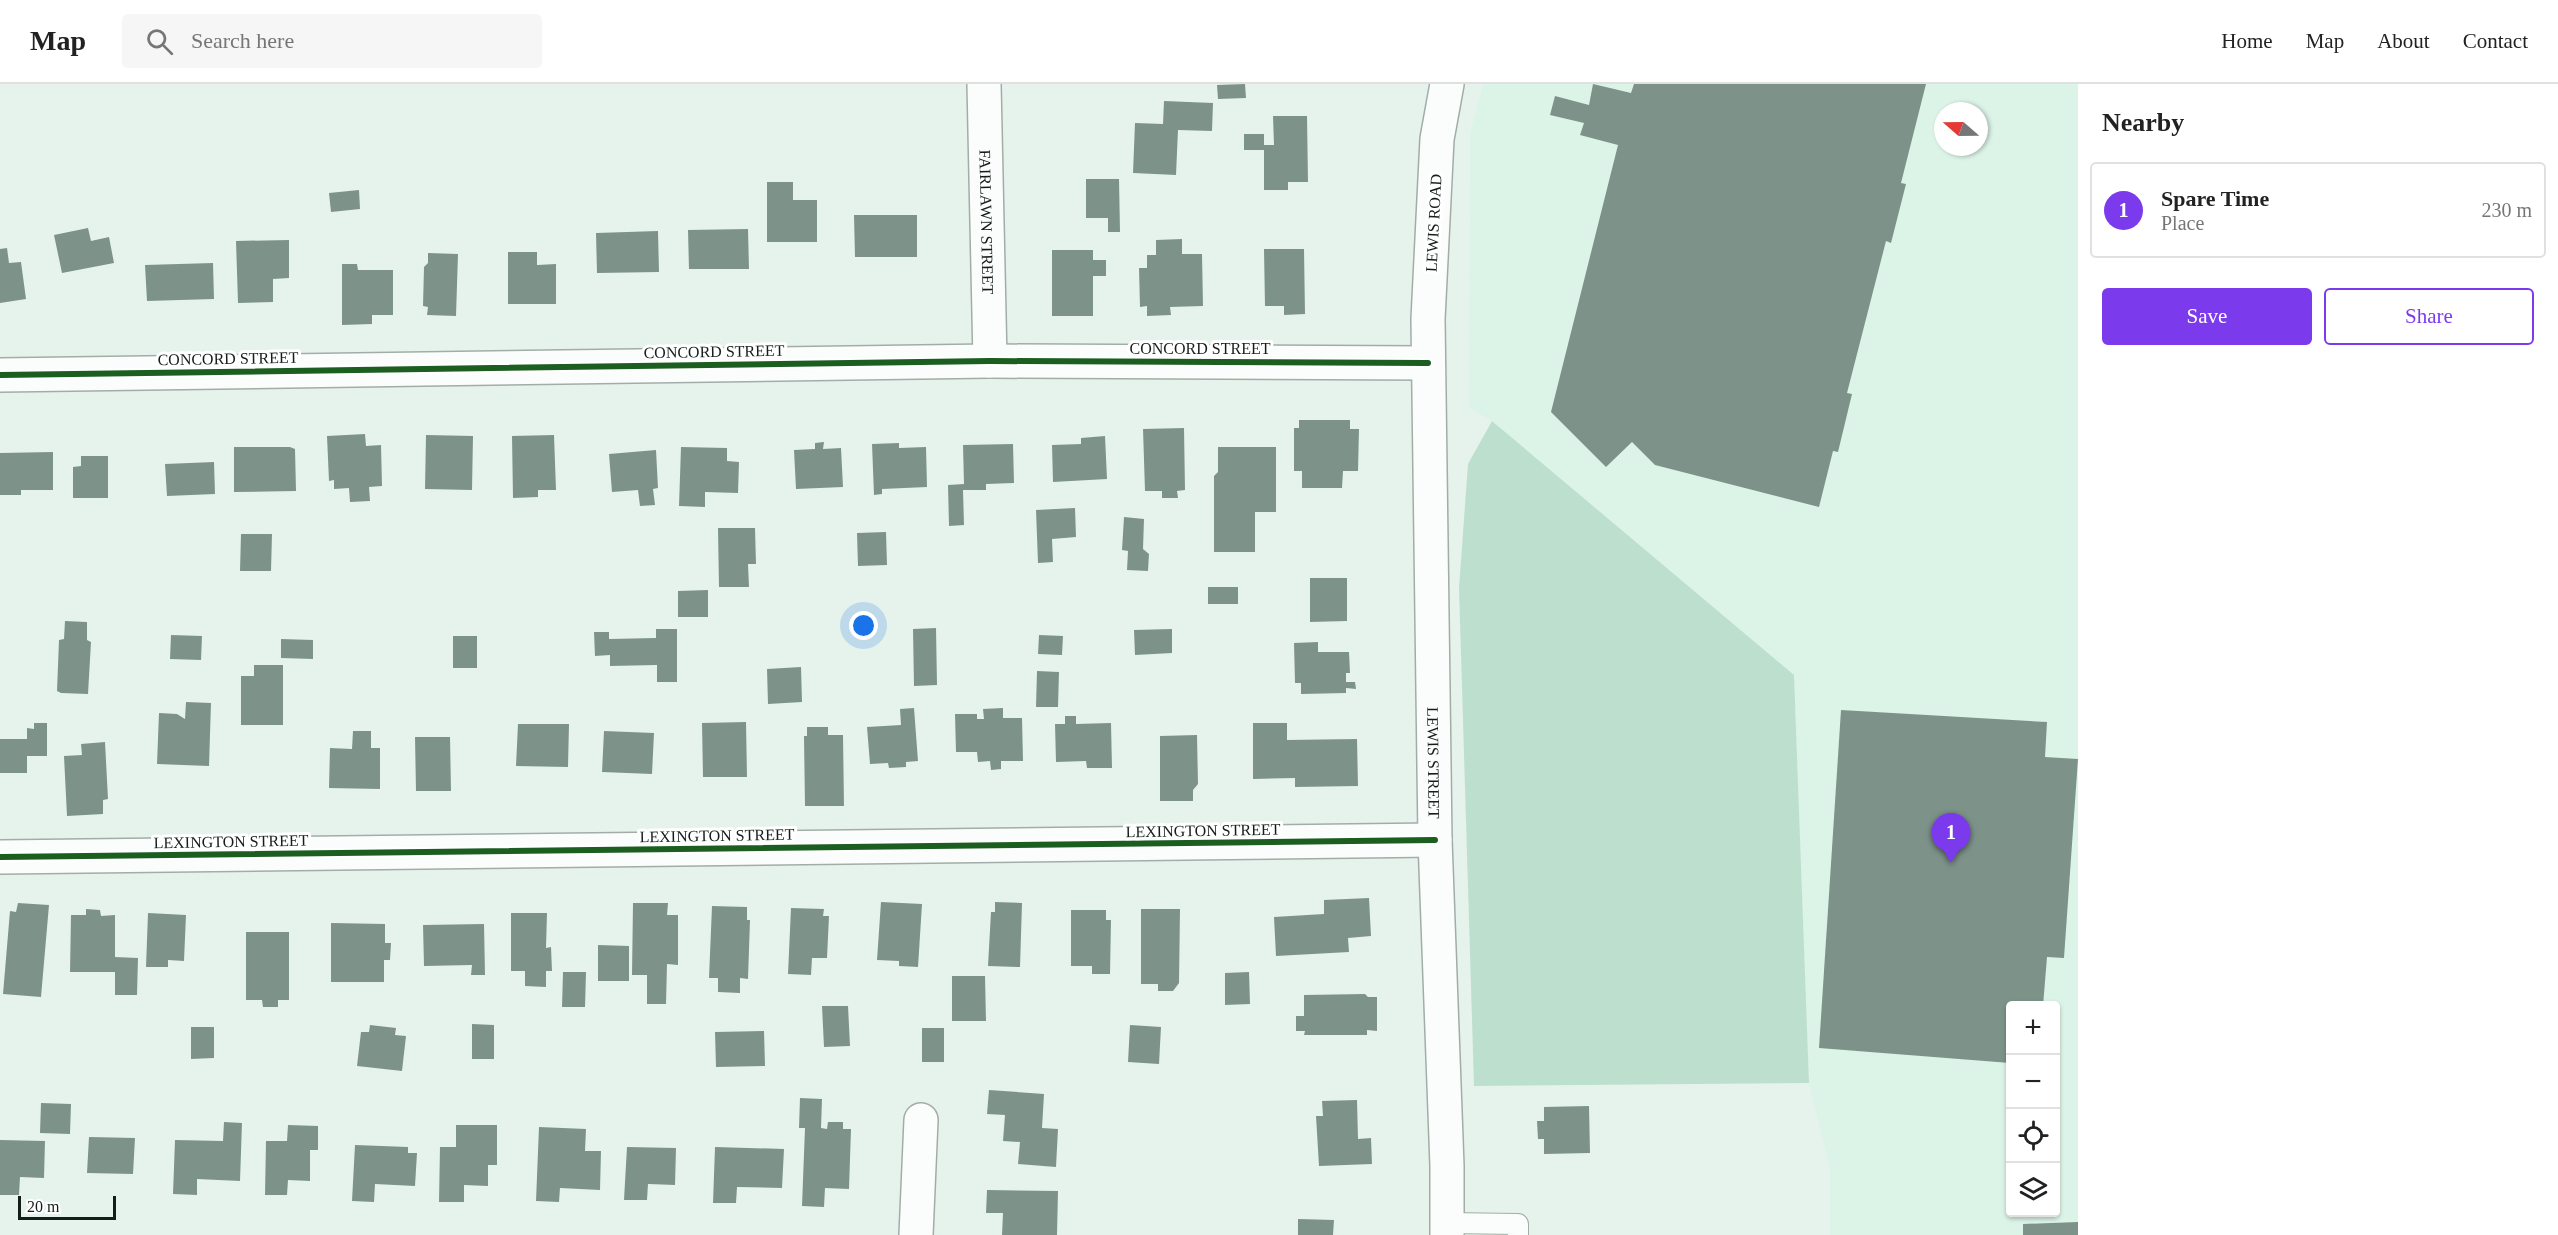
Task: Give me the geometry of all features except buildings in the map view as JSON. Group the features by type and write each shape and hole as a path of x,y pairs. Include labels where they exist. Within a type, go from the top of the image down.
{"street":[{"name":"FAIRLAWN STREET","path":"984,84 990,361"},
{"name":"LEWIS ROAD","path":"1428,363 1437,139 1447,84"},
{"name":"CONCORD STREET","path":"0,375 990,361 1428,363"},
{"name":"LEWIS STREET","path":"1428,363 1435,840 1447,1166 1447,1229"},
{"name":"LEXINGTON STREET","path":"0,857 1435,840"},
{"path":"916,1235 921,1120"}],"lane":[{"path":"1447,1229 1518,1224 1518,1235"}],"shaded area":[{"path":"1483,84 2078,84 2078,1235 1830,1235 1830,1168 1809,1083 1794,675 1492,421 1469,408 1470,134"},
{"path":"1492,421 1794,675 1809,1083 1474,1086 1459,588 1468,464"}],"cycle path":[{"path":"0,375 990,361 1428,363"},
{"path":"0,857 1435,840"}],"place":[{"name":"Spare Time","path":"1951,863"}]}
